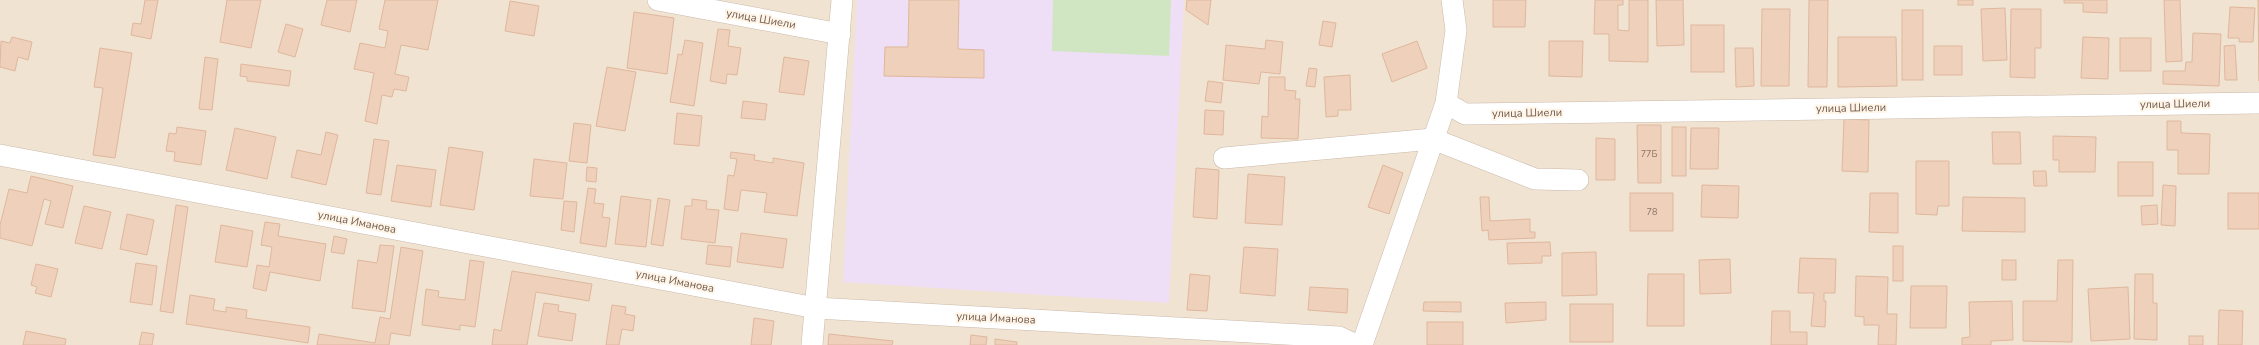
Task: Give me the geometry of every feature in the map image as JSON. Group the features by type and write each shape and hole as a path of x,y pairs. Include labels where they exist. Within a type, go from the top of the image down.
{"street":[{"name":"улица Шиели","path":"658,0 840,34"},
{"path":"812,345 842,0"},
{"path":"1362,345 1446,103 1456,30 1452,0"},
{"name":"улица Шиели","path":"1446,103 1465,114 2259,103"},
{"path":"1224,158 1433,139 1535,179 1578,180"},
{"name":"улица Иманова","path":"0,155 816,308 1339,337 1356,345"}],"shaded area":[{"path":"0,0 2259,0 2259,345 0,345"},
{"path":"857,0 1184,0 1169,303 843,282"}],"green space":[{"path":"1053,0 1171,0 1169,56 1052,51"}],"building":[{"path":"145,0 158,0 151,39 131,35 133,23 141,24"},
{"path":"227,0 261,0 251,48 220,42"},
{"path":"327,0 357,0 350,32 321,25"},
{"path":"385,0 438,0 428,50 401,45 395,74 409,77 406,91 394,89 392,97 382,95 377,124 365,121 374,73 354,69 360,43 385,48 388,31 379,29"},
{"path":"909,0 959,0 958,49 984,50 984,78 884,76 885,47 908,47"},
{"path":"1187,0 1211,0 1208,25 1186,10"},
{"path":"1493,0 1526,0 1525,27 1493,27"},
{"path":"1595,0 1623,0 1623,5 1618,5 1618,30 1629,31 1629,0 1648,0 1648,62 1609,61 1609,34 1594,34"},
{"path":"1656,0 1683,0 1684,45 1657,46"},
{"path":"1809,0 1828,0 1827,87 1808,87"},
{"path":"1958,0 1973,0 1973,5 1958,5"},
{"path":"2064,0 2107,0 2107,13 2083,12 2083,3 2064,3"},
{"path":"2164,0 2180,0 2182,61 2166,62"},
{"path":"2258,0 2259,0 2259,81"},
{"path":"510,1 539,6 534,36 505,31"},
{"path":"2230,7 2255,8 2253,42 2239,42 2239,38 2228,38"},
{"path":"2005,8 2007,60 1983,61 1981,9"},
{"path":"1762,9 1790,9 1789,86 1761,86"},
{"path":"2011,9 2041,9 2041,48 2035,48 2035,78 2010,77"},
{"path":"1902,10 1923,10 1923,80 1902,80"},
{"path":"634,12 674,18 667,74 627,68"},
{"path":"1323,21 1336,23 1332,47 1319,45"},
{"path":"286,24 303,29 295,57 278,52"},
{"path":"1691,25 1724,25 1724,72 1691,72"},
{"path":"718,29 730,30 728,46 741,48 737,75 727,74 726,84 710,81"},
{"path":"2193,33 2221,34 2219,86 2163,84 2163,71 2185,71 2186,62 2192,62"},
{"path":"12,37 32,42 28,60 18,57 15,71 0,67 1,41 10,43"},
{"path":"1838,37 1896,37 1897,86 1838,87"},
{"path":"2083,37 2109,38 2108,79 2081,78"},
{"path":"2120,38 2151,38 2151,71 2120,71"},
{"path":"685,40 703,43 694,106 670,102 678,54 682,55"},
{"path":"1266,40 1283,42 1280,74 1261,72 1259,84 1223,80 1226,45 1265,49"},
{"path":"1417,41 1427,68 1392,82 1382,54"},
{"path":"1549,41 1583,41 1582,77 1549,76"},
{"path":"2235,45 2237,80 2225,80 2224,46"},
{"path":"1934,46 1962,46 1962,75 1934,75"},
{"path":"100,48 132,53 115,158 93,155 103,88 94,87"},
{"path":"1735,48 1753,48 1754,86 1736,87"},
{"path":"205,57 218,59 212,110 199,109"},
{"path":"784,57 809,61 804,95 779,92"},
{"path":"241,64 291,71 289,86 247,81 247,77 240,76"},
{"path":"607,67 636,72 625,131 596,126"},
{"path":"1309,68 1317,69 1315,87 1306,86"},
{"path":"1350,75 1351,110 1338,110 1338,116 1326,117 1324,77"},
{"path":"1269,77 1285,77 1285,90 1296,91 1295,99 1300,99 1298,139 1261,138 1262,116 1268,117"},
{"path":"1208,81 1223,83 1221,103 1205,101"},
{"path":"743,101 767,104 765,120 741,118"},
{"path":"1205,110 1224,111 1223,135 1204,134"},
{"path":"677,113 702,116 699,146 674,144"},
{"path":"1844,119 1869,120 1868,172 1842,171"},
{"path":"2167,121 2181,121 2181,133 2210,134 2209,174 2178,174 2178,150 2167,150"},
{"path":"574,123 591,125 587,163 569,161"},
{"path":"1637,125 1661,125 1661,183 1638,183"},
{"path":"177,127 206,131 201,165 174,161 175,152 166,151 169,133 176,134"},
{"path":"1672,127 1686,127 1686,176 1672,176"},
{"path":"235,128 276,137 267,179 226,170"},
{"path":"1691,128 1719,128 1718,169 1690,169"},
{"path":"326,132 338,135 326,185 291,177 297,150 321,155"},
{"path":"1992,132 2020,132 2021,164 1993,164"},
{"path":"2053,136 2096,137 2095,172 2059,172 2059,160 2053,160"},
{"path":"1596,138 1615,139 1615,180 1596,180"},
{"path":"374,139 389,141 381,195 366,193"},
{"path":"449,147 483,152 474,210 440,205"},
{"path":"731,152 755,155 754,160 773,163 773,158 804,163 797,216 764,212 767,193 741,190 738,211 724,209 728,175 734,176 737,159 730,158"},
{"path":"534,159 567,163 563,199 530,196"},
{"path":"1916,161 1949,161 1949,206 1938,206 1937,215 1916,214"},
{"path":"2118,162 2153,162 2153,196 2118,196"},
{"path":"397,165 436,170 431,207 391,201"},
{"path":"1383,165 1403,173 1389,214 1368,207"},
{"path":"587,167 597,168 596,182 586,181"},
{"path":"1196,168 1219,170 1217,219 1193,217"},
{"path":"2033,171 2046,171 2047,186 2034,186"},
{"path":"1248,174 1285,177 1282,225 1245,223"},
{"path":"31,176 73,186 63,228 45,224 51,201 44,199 32,246 0,238 0,225 9,189 27,193"},
{"path":"1702,185 1739,186 1738,218 1701,217"},
{"path":"2163,185 2176,186 2175,226 2161,225"},
{"path":"588,188 596,189 594,203 604,204 602,217 610,218 606,247 580,243"},
{"path":"1630,193 1673,193 1673,231 1630,231"},
{"path":"1870,193 1898,193 1898,233 1869,232"},
{"path":"2228,193 2259,193 2259,229 2228,229"},
{"path":"621,196 651,200 646,247 615,244"},
{"path":"1480,197 1489,197 1490,221 1530,219 1530,232 1535,232 1535,238 1489,240 1488,230 1482,231"},
{"path":"1963,197 2025,198 2025,232 1962,231"},
{"path":"658,198 670,200 663,246 651,244"},
{"path":"692,199 707,201 706,209 719,210 715,243 681,239 685,206 692,206"},
{"path":"564,201 577,202 574,232 561,230"},
{"path":"176,205 188,207 173,313 160,311"},
{"path":"2157,205 2158,224 2142,225 2141,206"},
{"path":"84,206 111,212 102,249 75,243"},
{"path":"127,214 154,220 147,255 120,249"},
{"path":"265,222 280,224 278,236 326,244 320,281 270,272 266,291 253,288 257,265 269,267 272,247 261,245"},
{"path":"221,225 253,231 247,267 215,262"},
{"path":"741,233 787,239 783,268 737,262"},
{"path":"334,236 347,239 344,254 331,252"},
{"path":"1550,242 1551,256 1542,256 1542,263 1508,264 1507,243"},
{"path":"380,245 394,246 385,312 352,308 358,260 377,263"},
{"path":"708,245 732,247 730,267 706,264"},
{"path":"1893,246 1903,246 1903,281 1893,281"},
{"path":"401,247 423,251 410,336 391,333 389,345 317,345 319,334 375,343 380,317 390,319"},
{"path":"1244,247 1278,249 1275,296 1240,293"},
{"path":"1596,252 1597,295 1562,296 1562,253"},
{"path":"1800,258 1836,259 1835,293 1824,293 1824,301 1826,301 1825,327 1811,326 1814,293 1798,293"},
{"path":"1730,259 1731,293 1700,294 1699,260"},
{"path":"470,260 484,262 475,327 460,325 460,330 422,325 426,289 439,291 438,297 465,300"},
{"path":"2002,260 2016,260 2016,280 2002,280"},
{"path":"2058,260 2073,260 2072,342 2023,341 2023,301 2057,301"},
{"path":"136,263 157,266 152,305 130,302"},
{"path":"36,264 58,269 51,297 35,293 37,287 31,285"},
{"path":"512,271 592,284 589,301 536,292 527,345 492,345 494,329 501,331"},
{"path":"1190,274 1210,276 1207,311 1187,310"},
{"path":"1648,274 1684,274 1684,326 1647,326"},
{"path":"2135,274 2153,274 2153,303 2157,303 2157,340 2134,339"},
{"path":"1856,276 1888,277 1887,314 1897,314 1896,345 1878,345 1879,325 1864,325 1864,317 1855,316"},
{"path":"1911,286 1947,286 1946,328 1910,328"},
{"path":"1310,287 1348,289 1347,313 1308,310"},
{"path":"2128,287 2130,339 2091,341 2088,289"},
{"path":"190,295 215,299 213,310 226,312 226,307 247,310 246,318 310,327 308,343 186,324"},
{"path":"2012,301 2013,340 1991,341 1991,345 1962,345 1962,338 1970,337 1969,302"},
{"path":"1424,302 1461,302 1461,312 1423,311"},
{"path":"1546,302 1546,320 1506,323 1505,303"},
{"path":"544,303 559,305 558,311 576,314 572,341 538,336"},
{"path":"1570,304 1613,304 1613,342 1570,342"},
{"path":"612,305 626,307 625,314 635,316 633,331 622,329 619,345 606,345"},
{"path":"2219,310 2243,311 2242,345 2218,345"},
{"path":"1772,311 1790,311 1790,332 1807,332 1807,345 1771,345"},
{"path":"754,318 774,321 771,345 751,345"},
{"path":"1427,322 1463,322 1463,345 1427,345"},
{"path":"26,331 66,339 65,345 23,345"},
{"path":"142,332 154,334 152,345 139,345"},
{"path":"829,334 893,341 892,345 828,345"},
{"path":"971,335 987,337 986,345 970,345"},
{"path":"2189,336 2203,336 2203,345 2189,345"},
{"path":"995,339 1017,342 1017,345 995,345"}]}
